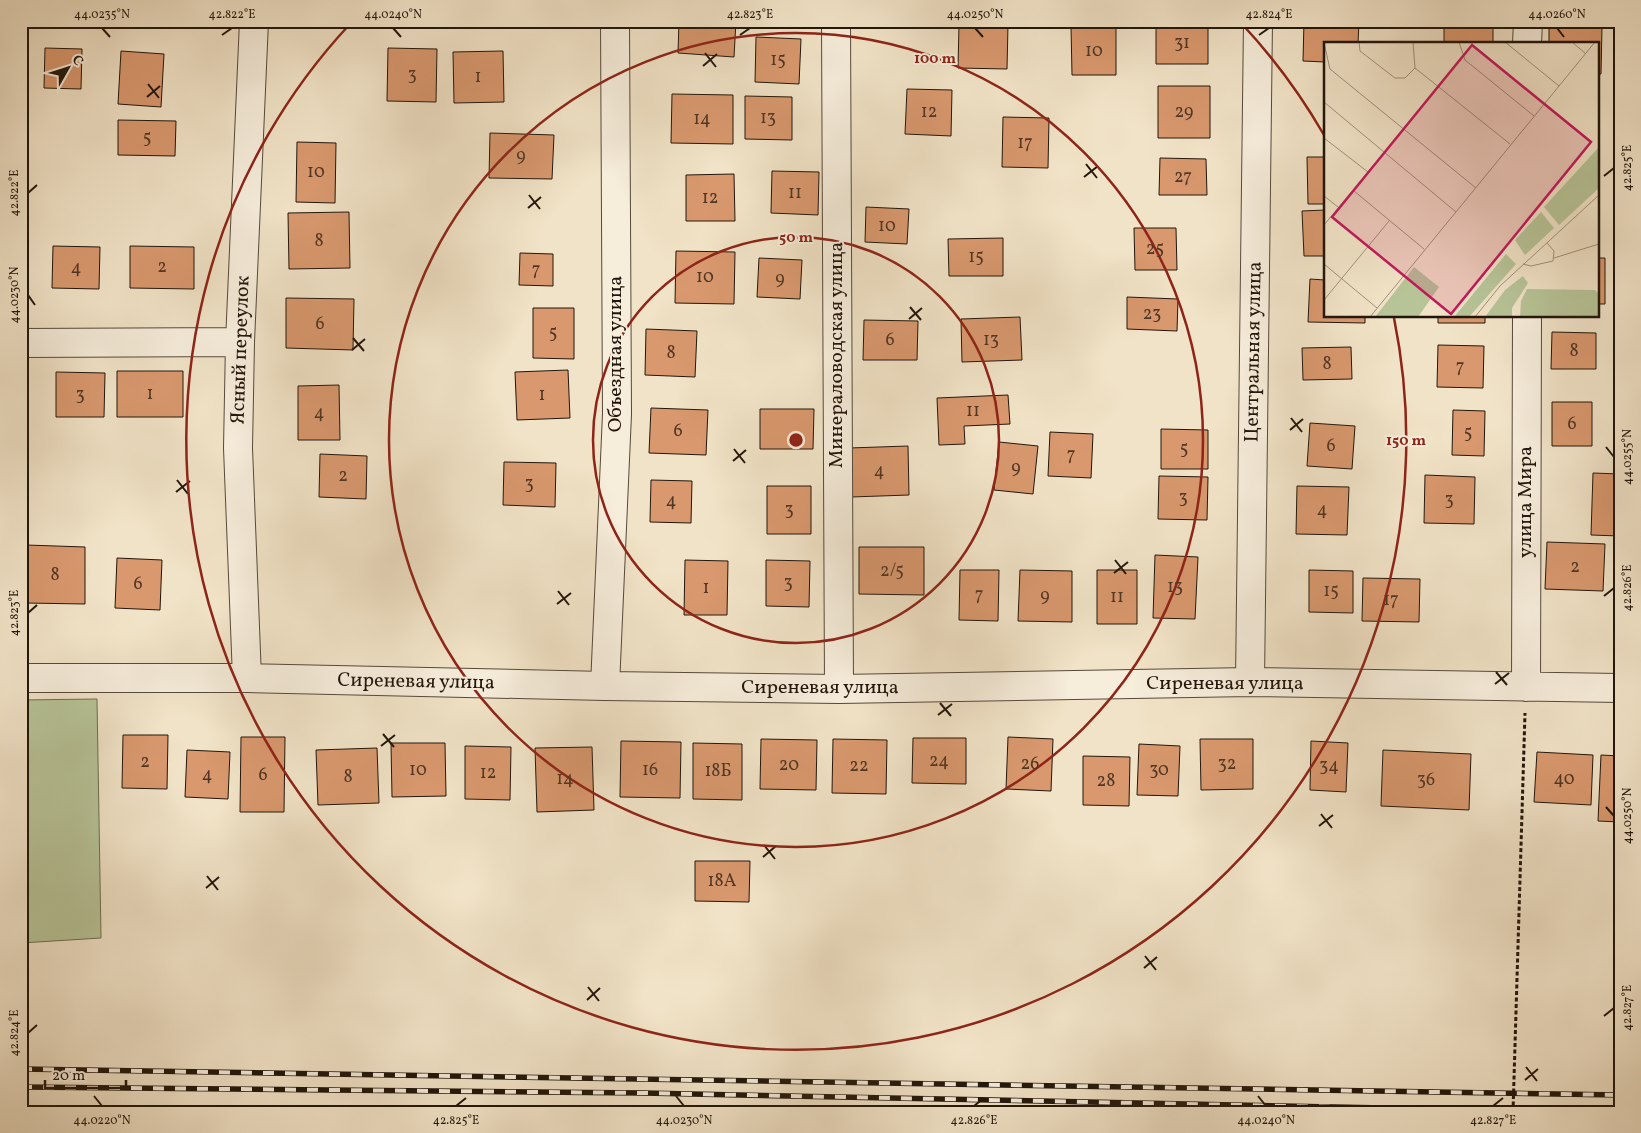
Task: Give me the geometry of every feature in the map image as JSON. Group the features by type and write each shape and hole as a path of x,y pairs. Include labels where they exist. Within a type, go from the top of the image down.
{"street":[{"name":"Ясный переулок","path":"247,678 238,448 240,342 254,21"},
{"name":"Объездная улица","path":"605,686 616,414 615,21"},
{"name":"Минераловодская улица","path":"836,21 839,689"},
{"name":"Центральная улица","path":"1250,682 1258,21"},
{"path":"1527,42 1528,21"},
{"name":"улица Мира","path":"1526,687 1527,318"},
{"path":"21,344 240,342"},
{"name":"Сиреневая улица","path":"21,678 247,678 839,689 1250,682 1620,688"}],"path":[{"path":"1513,1112 1526,687"}],"green space":[{"path":"97,699 101,938 21,943 21,700"}],"building":[{"path":"679,21 736,21 734,57 678,53"},
{"path":"1156,21 1208,21 1208,64 1156,64"},
{"path":"1304,21 1359,21 1358,42 1324,42 1324,62 1303,61"},
{"path":"1444,21 1493,21 1493,42 1444,42"},
{"path":"959,24 1008,25 1007,69 958,68"},
{"path":"1116,25 1116,75 1072,75 1071,26"},
{"path":"1549,26 1602,27 1601,74 1598,74 1598,42 1549,42"},
{"path":"756,37 801,39 799,84 755,82"},
{"path":"45,48 82,49 81,89 44,88"},
{"path":"388,48 437,49 436,102 387,101"},
{"path":"121,51 164,54 161,107 118,104"},
{"path":"503,51 504,102 454,103 453,52"},
{"path":"1158,86 1210,86 1210,138 1158,138"},
{"path":"907,89 952,90 951,136 905,134"},
{"path":"672,94 733,95 733,144 671,143"},
{"path":"745,96 792,97 792,140 745,139"},
{"path":"1003,117 1049,118 1048,168 1002,167"},
{"path":"118,120 176,121 175,156 118,155"},
{"path":"490,133 554,135 552,179 489,178"},
{"path":"297,142 336,143 335,203 296,202"},
{"path":"1307,157 1324,157 1324,204 1308,204"},
{"path":"1160,158 1206,159 1207,195 1159,195"},
{"path":"772,171 819,172 818,215 771,213"},
{"path":"734,174 735,221 686,221 686,175"},
{"path":"866,207 909,209 907,244 865,242"},
{"path":"1324,210 1324,256 1304,256 1302,211"},
{"path":"349,212 350,268 289,269 288,213"},
{"path":"1134,228 1176,228 1177,270 1135,270"},
{"path":"1003,238 1003,276 949,276 948,239"},
{"path":"53,246 100,247 99,289 52,288"},
{"path":"130,246 194,247 194,289 130,288"},
{"path":"676,251 735,252 734,304 675,303"},
{"path":"520,253 553,254 553,286 519,285"},
{"path":"759,258 802,260 800,299 757,297"},
{"path":"1598,258 1605,258 1605,304 1598,304"},
{"path":"1310,279 1324,280 1324,318 1365,318 1365,323 1308,322"},
{"path":"1127,297 1178,299 1177,331 1127,329"},
{"path":"286,298 354,299 353,350 286,348"},
{"path":"533,308 574,308 574,359 533,358"},
{"path":"1020,317 1022,360 962,362 961,319"},
{"path":"1438,318 1485,318 1485,323 1438,323"},
{"path":"864,320 918,321 917,360 863,360"},
{"path":"646,329 697,331 695,377 645,375"},
{"path":"1552,332 1596,333 1596,369 1551,369"},
{"path":"1438,345 1484,346 1483,388 1437,387"},
{"path":"1351,347 1352,379 1303,380 1302,348"},
{"path":"568,370 570,418 517,420 515,372"},
{"path":"117,371 183,371 183,417 117,417"},
{"path":"56,372 105,373 104,417 56,417"},
{"path":"339,385 340,440 298,440 298,386"},
{"path":"1008,395 1010,424 964,426 965,444 939,445 937,398"},
{"path":"1552,402 1592,402 1592,446 1552,446"},
{"path":"651,408 708,410 706,455 649,453"},
{"path":"760,409 814,409 813,449 760,449"},
{"path":"1453,410 1485,411 1484,456 1452,455"},
{"path":"1310,423 1355,426 1352,469 1307,466"},
{"path":"1161,429 1208,430 1208,469 1161,469"},
{"path":"1050,432 1093,434 1091,478 1048,476"},
{"path":"999,442 1038,446 1033,494 994,490"},
{"path":"908,446 909,495 851,497 849,448"},
{"path":"320,454 367,456 366,499 319,497"},
{"path":"504,462 556,463 555,507 503,505"},
{"path":"1593,473 1620,474 1620,536 1591,535"},
{"path":"1425,475 1475,477 1474,524 1424,523"},
{"path":"1159,476 1208,477 1207,520 1158,519"},
{"path":"651,480 692,481 691,523 650,522"},
{"path":"767,486 811,486 811,534 767,534"},
{"path":"1297,486 1349,487 1347,535 1296,534"},
{"path":"1547,542 1605,544 1603,591 1545,589"},
{"path":"1616,542 1620,542 1620,588 1615,588"},
{"path":"26,545 85,547 85,604 25,603"},
{"path":"859,547 924,547 924,595 859,594"},
{"path":"1155,555 1198,557 1195,619 1153,618"},
{"path":"117,558 162,560 160,610 115,608"},
{"path":"685,560 728,561 727,615 684,615"},
{"path":"766,560 810,561 809,607 766,606"},
{"path":"960,570 999,570 998,621 959,620"},
{"path":"1020,570 1072,571 1072,622 1018,621"},
{"path":"1097,570 1137,570 1137,624 1097,624"},
{"path":"1309,570 1353,571 1353,613 1309,612"},
{"path":"1363,578 1420,579 1419,622 1362,621"},
{"path":"123,735 168,735 167,789 122,788"},
{"path":"241,737 285,737 284,812 240,812"},
{"path":"1008,737 1053,739 1051,791 1006,789"},
{"path":"913,738 966,738 966,784 912,783"},
{"path":"761,739 817,740 816,790 760,789"},
{"path":"833,739 887,740 886,794 832,793"},
{"path":"1200,739 1253,739 1253,789 1201,790"},
{"path":"621,741 681,742 680,798 620,797"},
{"path":"1311,741 1348,743 1346,792 1310,790"},
{"path":"391,743 445,743 446,796 392,797"},
{"path":"693,743 742,744 742,800 693,799"},
{"path":"1139,744 1180,746 1178,796 1137,795"},
{"path":"465,746 511,747 510,800 465,799"},
{"path":"592,747 594,810 537,812 535,748"},
{"path":"377,748 379,803 318,805 316,750"},
{"path":"187,750 230,752 228,799 185,797"},
{"path":"1383,750 1471,754 1469,810 1381,806"},
{"path":"1537,752 1593,755 1591,805 1534,802"},
{"path":"1601,755 1620,756 1620,822 1598,821"},
{"path":"1083,756 1130,757 1129,806 1083,805"},
{"path":"695,861 750,861 749,902 695,901"}],"railway":[{"path":"21,1069 1620,1095"},
{"path":"21,1087 643,1093 1586,1112"}]}
